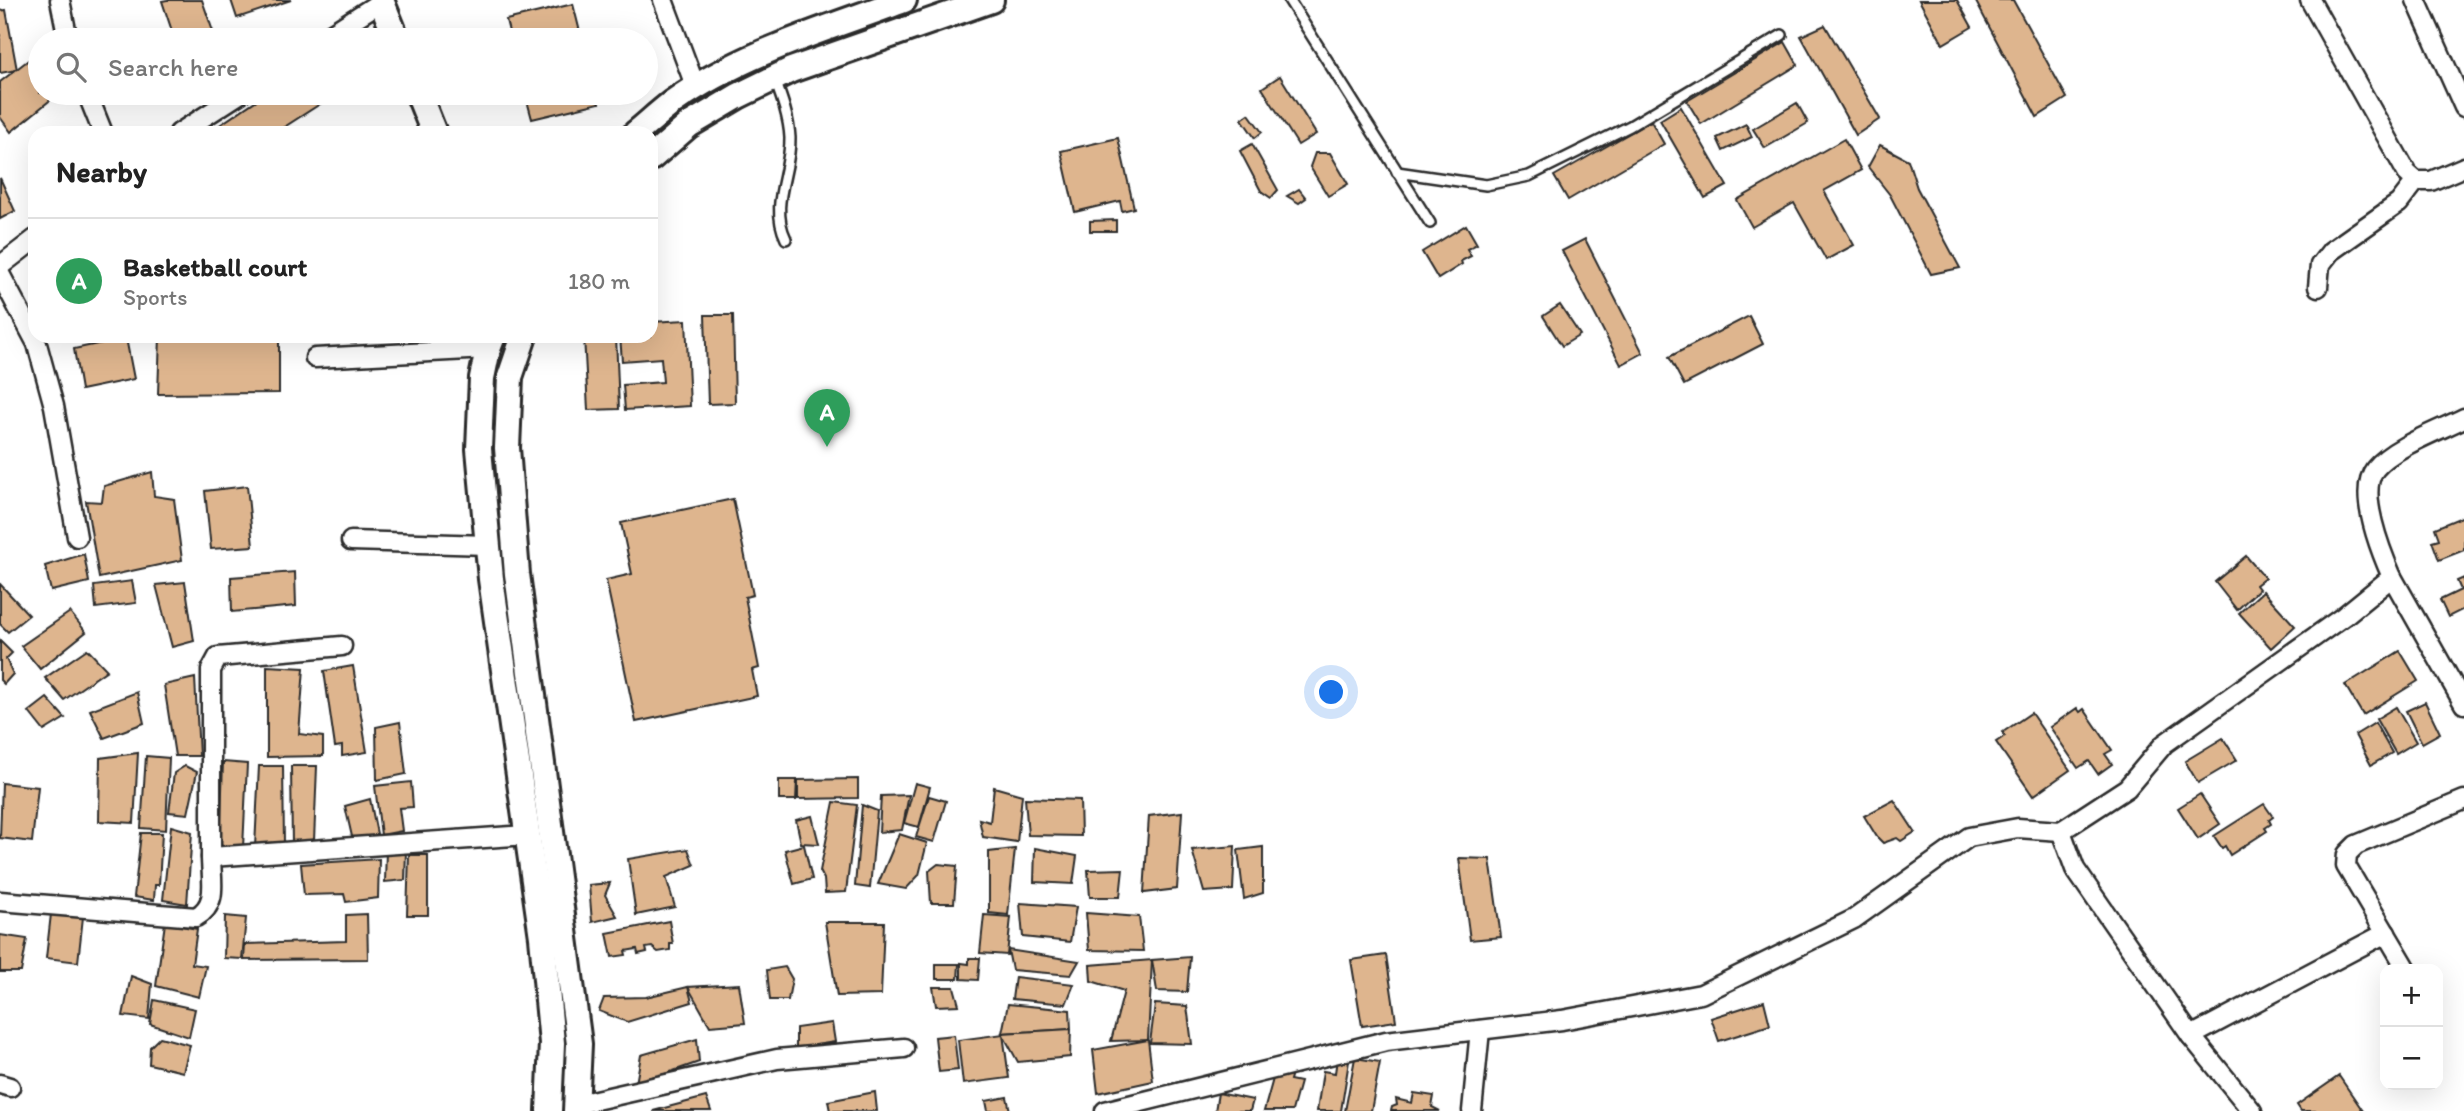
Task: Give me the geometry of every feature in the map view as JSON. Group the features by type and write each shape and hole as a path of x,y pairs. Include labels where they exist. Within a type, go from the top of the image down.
{"main road":[{"path":"382,0 392,28"},
{"path":"645,126 674,102 722,73 781,45 904,0"},
{"path":"658,152 689,125 738,96 791,70 991,0"},
{"path":"422,105 430,126"},
{"path":"490,343 482,378 479,449 488,545 541,937 552,1043 550,1111"},
{"path":"522,343 510,377 507,448 517,574 579,1044 577,1107"}],"street":[{"path":"60,0 66,28"},
{"path":"339,28 382,0"},
{"path":"663,0 696,88"},
{"path":"2310,0 2407,173 2416,181 2431,181 2464,167"},
{"path":"2416,0 2464,107"},
{"path":"92,105 100,126"},
{"path":"190,126 222,105"},
{"path":"2318,287 2320,265 2331,251 2399,203 2416,181"},
{"path":"0,266 28,244"},
{"path":"0,274 28,327"},
{"path":"36,343 54,406 77,537"},
{"path":"315,358 490,343"},
{"path":"2464,418 2394,453 2374,470 2367,490 2374,523 2392,577 2464,704"},
{"path":"351,541 488,545"},
{"path":"1105,1111 1386,1041 1562,1020 1701,994 1854,919 1969,837 2018,828 2062,831 2127,788 2164,744 2344,616 2392,577"},
{"path":"0,901 196,917 205,912 211,903 211,670 218,657 342,646"},
{"path":"2404,964 2346,866 2347,854 2356,845 2464,800"},
{"path":"2062,831 2075,869 2191,1037 2252,1111"},
{"path":"211,857 527,835"},
{"path":"2191,1037 2386,933"},
{"path":"1472,1111 1480,1030"},
{"path":"577,1107 777,1059 904,1048"}],"lane":[{"path":"1289,0 1430,223"},
{"path":"1397,172 1486,186 1529,176 1630,126 1782,35"},
{"path":"774,78 785,107 790,139 779,203 780,227 786,239"}],"building":[{"path":"202,0 212,28 171,28 162,1"},
{"path":"231,0 291,0 237,18"},
{"path":"1919,0 1957,0 1972,27 1943,44"},
{"path":"1975,0 2013,0 2067,98 2037,117"},
{"path":"573,4 579,28 508,28 506,20"},
{"path":"6,10 17,70 0,73 0,11"},
{"path":"1825,25 1880,119 1856,135 1801,36"},
{"path":"1785,42 1798,65 1701,124 1687,101"},
{"path":"28,60 28,105 44,105 11,132 0,117 0,82"},
{"path":"1280,76 1316,134 1298,145 1262,88"},
{"path":"1797,103 1808,123 1765,148 1753,129"},
{"path":"249,105 318,105 286,126 218,126"},
{"path":"528,105 591,105 532,119"},
{"path":"1681,107 1727,186 1705,198 1660,120"},
{"path":"1249,114 1262,132 1255,138 1242,119"},
{"path":"1651,121 1664,144 1568,200 1554,176"},
{"path":"1746,124 1752,137 1723,151 1717,138"},
{"path":"1118,138 1134,208 1122,211 1120,201 1075,212 1061,151"},
{"path":"1844,139 1861,170 1824,191 1854,245 1826,260 1794,203 1752,227 1737,200"},
{"path":"1252,144 1278,190 1271,198 1261,191 1240,151"},
{"path":"1880,145 1908,160 1917,188 1960,268 1931,274 1890,195 1868,167"},
{"path":"1315,153 1330,153 1348,184 1328,196 1310,167"},
{"path":"0,178 15,211 0,219"},
{"path":"1299,189 1306,198 1299,203 1287,196"},
{"path":"1116,220 1116,231 1090,231 1090,221"},
{"path":"1466,225 1477,244 1467,249 1471,256 1438,279 1422,252"},
{"path":"1585,239 1643,353 1621,365 1562,251"},
{"path":"1560,305 1580,335 1562,346 1543,316"},
{"path":"705,315 733,315 735,403 708,404"},
{"path":"1749,316 1763,344 1684,385 1669,357"},
{"path":"686,320 690,406 625,410 623,385 663,382 661,358 622,361 621,343 658,343 658,322"},
{"path":"102,343 127,343 134,379 81,390 74,349"},
{"path":"160,343 279,343 279,393 158,394"},
{"path":"584,343 616,343 619,409 588,410"},
{"path":"152,472 154,496 174,499 182,560 99,578 86,501 102,502 104,486"},
{"path":"247,486 253,546 211,549 205,491"},
{"path":"733,499 753,595 745,597 759,668 752,670 757,696 636,722 606,580 632,574 621,523"},
{"path":"2464,516 2464,550 2439,560 2432,541 2439,539 2435,528"},
{"path":"84,554 89,582 51,591 45,566"},
{"path":"2246,556 2265,578 2256,585 2259,589 2237,610 2215,582"},
{"path":"295,572 296,606 232,612 231,577"},
{"path":"2464,578 2464,609 2448,617 2440,600 2461,590 2457,581"},
{"path":"132,581 136,603 96,608 94,586"},
{"path":"185,582 194,641 172,647 156,585"},
{"path":"0,584 29,615 8,632 0,624"},
{"path":"2263,591 2295,626 2271,648 2239,613"},
{"path":"70,612 86,632 40,669 21,646"},
{"path":"0,641 12,653 6,659 13,674 4,684 0,680"},
{"path":"87,649 107,670 64,700 45,678"},
{"path":"2400,651 2418,681 2363,715 2345,685"},
{"path":"267,666 304,668 299,734 323,737 323,756 267,757"},
{"path":"353,666 367,752 342,756 342,746 335,747 324,671"},
{"path":"195,678 199,756 175,756 164,685"},
{"path":"137,692 144,723 104,738 90,710"},
{"path":"47,698 65,718 44,731 29,712"},
{"path":"2425,702 2440,733 2422,743 2406,711"},
{"path":"2396,707 2416,742 2396,754 2376,719"},
{"path":"2077,708 2080,712 2084,709 2112,750 2105,754 2112,764 2098,774 2089,761 2078,768 2050,727"},
{"path":"2031,713 2070,770 2033,796 1996,742 2005,736 2003,732"},
{"path":"400,722 406,774 377,780 376,727"},
{"path":"2375,723 2392,753 2371,765 2355,735"},
{"path":"2223,738 2237,760 2198,783 2185,761"},
{"path":"138,753 134,823 99,821 100,758"},
{"path":"146,756 169,758 166,830 141,828"},
{"path":"223,762 247,764 243,848 220,850"},
{"path":"185,766 197,772 188,814 169,812 174,773"},
{"path":"259,766 283,766 284,844 255,847"},
{"path":"291,766 317,766 314,841 292,845"},
{"path":"858,779 858,798 798,799 798,780"},
{"path":"779,780 797,780 796,800 779,800"},
{"path":"411,782 413,807 399,808 402,831 381,835 375,786"},
{"path":"2,783 38,787 32,842 0,838"},
{"path":"915,783 930,787 919,827 904,823"},
{"path":"994,787 1022,795 1017,842 983,837 979,819 990,822"},
{"path":"2200,794 2220,824 2198,839 2178,808"},
{"path":"909,795 902,830 879,832 881,796"},
{"path":"929,796 946,801 934,842 916,837"},
{"path":"1025,798 1080,800 1081,836 1028,835"},
{"path":"370,799 378,839 353,841 345,806"},
{"path":"1894,800 1915,832 1901,841 1897,838 1883,843 1864,816"},
{"path":"834,802 857,805 846,892 825,893 824,879 820,871"},
{"path":"2264,804 2273,817 2269,820 2271,824 2265,828 2267,831 2230,855 2214,836"},
{"path":"862,805 877,811 870,888 855,886"},
{"path":"1182,812 1177,889 1144,893 1149,816"},
{"path":"812,816 819,844 801,843 796,820"},
{"path":"171,826 192,832 187,904 163,900"},
{"path":"141,833 162,833 159,885 155,885 154,900 134,897"},
{"path":"899,834 927,843 919,875 906,889 878,884"},
{"path":"804,845 812,879 794,884 785,850"},
{"path":"1235,846 1233,890 1204,892 1192,850"},
{"path":"1263,847 1263,893 1244,899 1238,850"},
{"path":"1035,848 1077,856 1073,884 1034,882"},
{"path":"688,849 694,865 666,877 675,907 636,915 628,859"},
{"path":"1015,849 1008,915 989,913 989,852"},
{"path":"386,850 406,850 405,880 385,882"},
{"path":"409,855 428,855 428,915 407,915"},
{"path":"1459,858 1490,859 1501,937 1470,940"},
{"path":"379,859 378,898 346,902 344,894 304,895 301,864"},
{"path":"938,864 957,866 954,903 931,903 929,871"},
{"path":"1123,869 1120,897 1090,897 1088,870"},
{"path":"610,883 605,895 617,916 592,922 589,885"},
{"path":"1020,903 1076,907 1070,942 1023,937"},
{"path":"1086,913 1139,917 1143,951 1089,950"},
{"path":"51,914 83,917 78,962 46,958"},
{"path":"367,914 368,959 244,960 245,944 346,941 346,915"},
{"path":"984,915 1011,917 1007,955 980,953"},
{"path":"225,916 246,918 242,959 224,958"},
{"path":"669,921 673,944 670,944 670,950 658,952 652,947 646,948 647,952 638,954 637,949 625,951 626,955 612,957 607,933"},
{"path":"825,922 884,922 881,995 837,996"},
{"path":"165,923 197,929 192,964 206,966 199,997 156,986"},
{"path":"0,935 27,939 21,972 0,972"},
{"path":"1008,950 1079,961 1071,975 1012,970"},
{"path":"1386,955 1396,1021 1362,1026 1351,960"},
{"path":"1190,957 1187,992 1157,991 1152,960"},
{"path":"969,958 980,958 978,980 961,979 961,963 969,964"},
{"path":"1152,960 1148,1040 1111,1041 1124,991 1091,981 1090,965"},
{"path":"936,964 959,964 958,979 936,979"},
{"path":"785,967 792,979 788,1000 770,1000 767,970"},
{"path":"131,976 152,984 149,1019 123,1016"},
{"path":"1015,977 1074,984 1066,1004 1012,999"},
{"path":"739,984 745,1023 710,1026 688,987"},
{"path":"688,987 692,1002 627,1022 599,1011 604,998 646,997"},
{"path":"933,987 954,987 959,1005 936,1006"},
{"path":"154,1000 195,1009 189,1037 150,1024"},
{"path":"1764,1001 1770,1025 1719,1041 1711,1018"},
{"path":"1008,1004 1070,1010 1071,1029 1002,1033"},
{"path":"1155,1004 1187,1006 1192,1044 1150,1043"},
{"path":"832,1023 835,1042 796,1048 796,1028"},
{"path":"1071,1029 1070,1057 1018,1062 1002,1033"},
{"path":"1003,1034 1009,1078 963,1084 958,1040"},
{"path":"954,1035 958,1070 939,1072 935,1037"},
{"path":"160,1037 190,1045 183,1072 149,1064 150,1047"},
{"path":"697,1039 699,1062 636,1084 641,1055"},
{"path":"1148,1040 1153,1081 1098,1093 1093,1050"},
{"path":"1355,1058 1380,1062 1371,1111 1345,1111"},
{"path":"1337,1059 1349,1061 1341,1111 1317,1111 1323,1071 1335,1073"},
{"path":"1276,1068 1292,1073 1290,1080 1300,1082 1292,1111 1264,1111"},
{"path":"2339,1076 2363,1111 2301,1111 2297,1105"},
{"path":"875,1092 877,1111 830,1111 828,1101"},
{"path":"1218,1093 1253,1100 1250,1111 1215,1111"},
{"path":"1414,1093 1434,1096 1432,1107 1440,1111 1391,1111 1392,1107 1397,1105 1396,1099 1412,1103"},
{"path":"706,1097 711,1111 653,1111"},
{"path":"1007,1097 1010,1111 988,1111 986,1101"}],"place":[{"name":"Basketball court","path":"827,447"}]}
